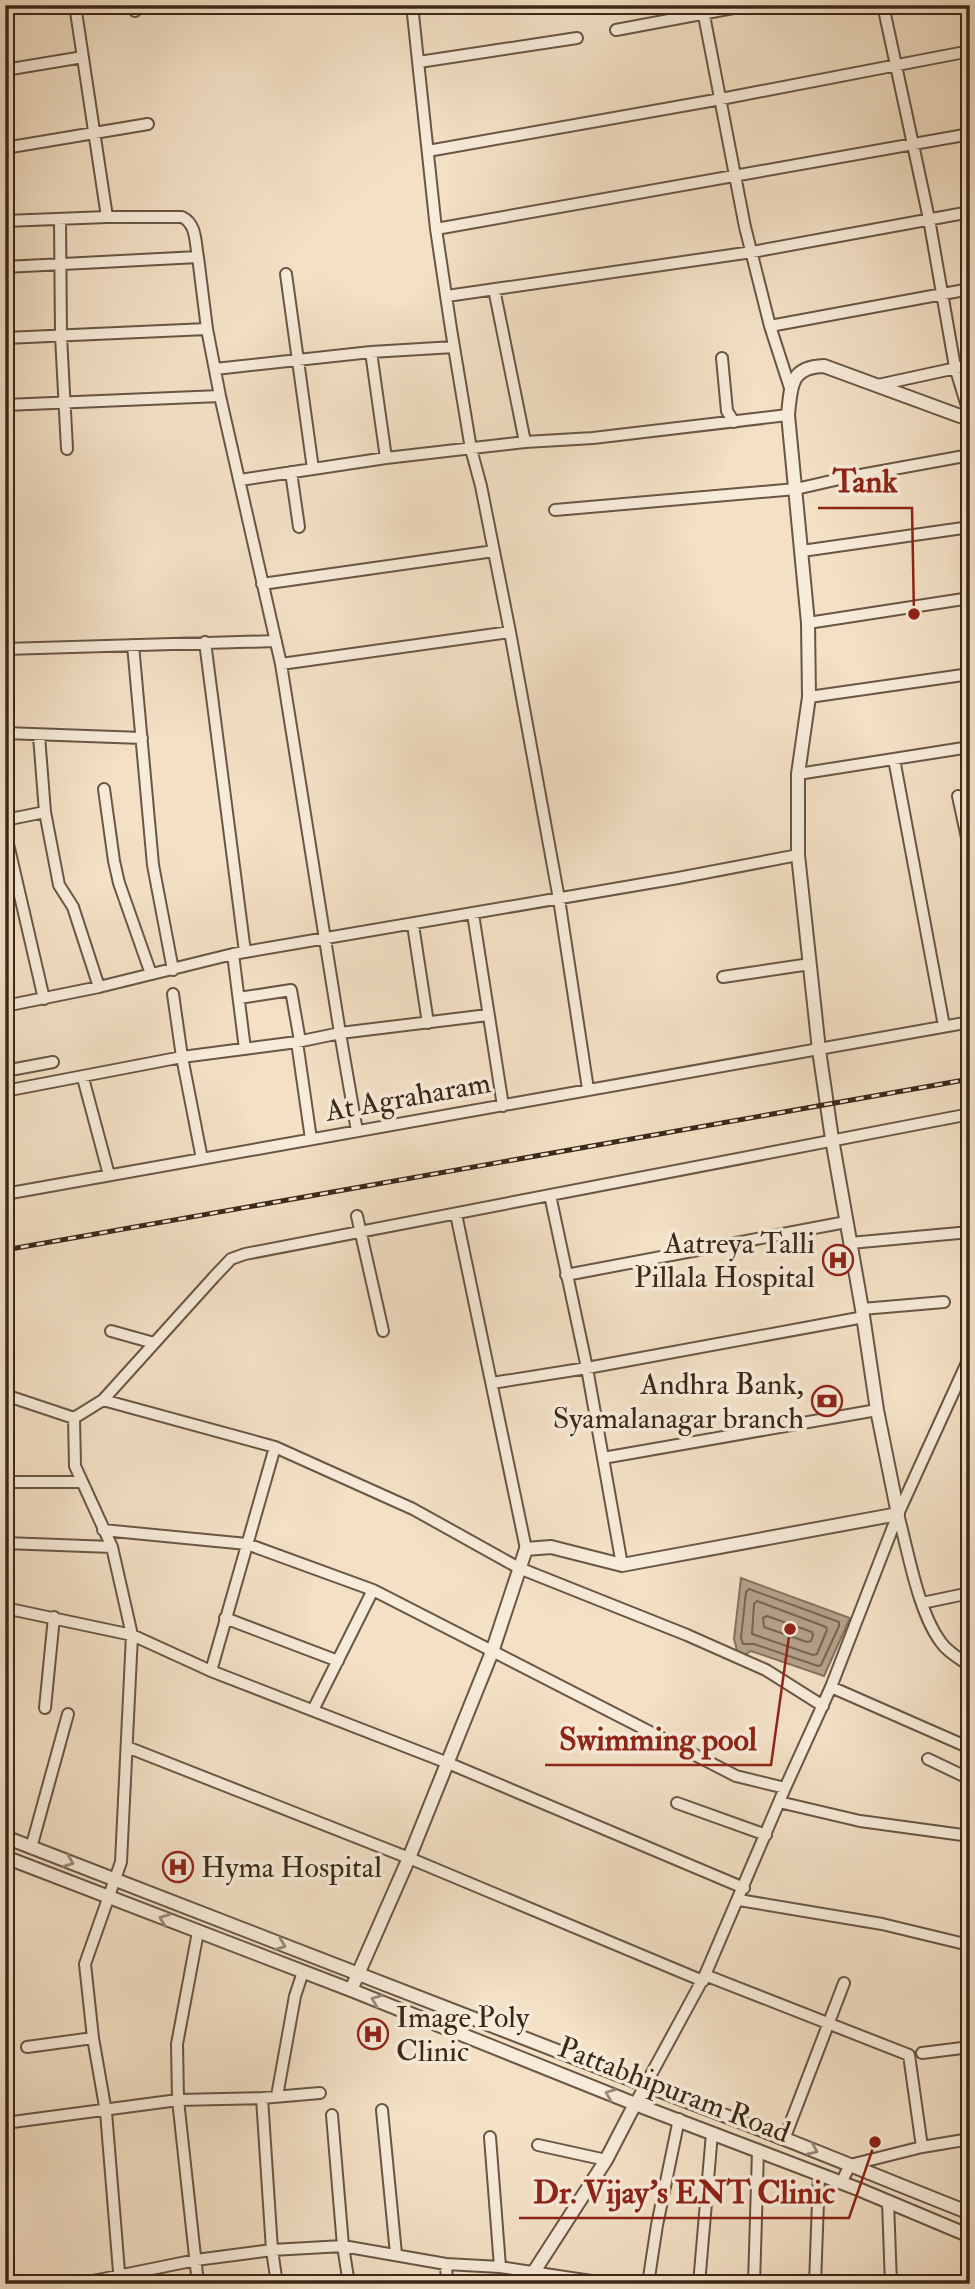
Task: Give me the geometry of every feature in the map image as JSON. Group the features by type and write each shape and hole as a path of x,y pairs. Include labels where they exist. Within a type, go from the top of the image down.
{"street":[{"path":"75,5 106,214"},
{"path":"412,5 436,229 454,347 471,449 510,632 558,899 588,1089"},
{"path":"617,30 703,9 749,5"},
{"path":"790,388 798,372 808,367 824,366 960,416 970,416 956,367 929,219 883,5"},
{"path":"703,9 751,252 770,326 790,388 788,415 808,623 809,696 798,774 799,855 819,1050 832,1139 877,1410 898,1514 922,1603 938,1640 970,1666"},
{"path":"419,62 577,38"},
{"path":"428,151 970,51"},
{"path":"5,70 83,57"},
{"path":"5,148 148,124"},
{"path":"436,229 970,134"},
{"path":"447,296 751,252 970,212"},
{"path":"5,221 106,214 182,217 193,227 207,329 220,397 281,664 357,1131"},
{"path":"60,219 63,402 67,449"},
{"path":"5,267 198,257"},
{"path":"286,274 313,469"},
{"path":"494,289 525,442"},
{"path":"770,326 970,289"},
{"path":"5,338 207,329"},
{"path":"215,369 370,352 454,347"},
{"path":"370,352 386,458"},
{"path":"722,358 727,411 734,422"},
{"path":"878,386 970,365"},
{"path":"5,405 220,397"},
{"path":"240,480 386,458 525,442 593,438 788,415"},
{"path":"555,510 796,489 970,455"},
{"path":"291,472 299,527"},
{"path":"802,551 970,527"},
{"path":"262,584 494,551"},
{"path":"808,623 970,598"},
{"path":"281,664 510,632"},
{"path":"5,649 276,641"},
{"path":"205,642 239,953 239,998 245,1049"},
{"path":"133,645 152,865 173,970"},
{"path":"809,696 970,674"},
{"path":"5,733 142,738"},
{"path":"39,736 46,811 59,885 73,907 99,987"},
{"path":"798,774 970,747"},
{"path":"894,759 944,1027"},
{"path":"104,789 114,861 151,974"},
{"path":"958,796 970,852"},
{"path":"5,820 46,811"},
{"path":"5,831 44,999"},
{"path":"5,1006 99,987 239,953 414,925 799,855"},
{"path":"472,914 503,1105"},
{"path":"414,925 428,1023"},
{"path":"723,977 810,964"},
{"path":"239,998 291,990 311,1139"},
{"path":"173,994 182,1057 202,1158"},
{"path":"5,1091 182,1057 488,1014"},
{"name":"At Agraharam","path":"6,1194 970,1022"},
{"path":"5,1071 53,1062"},
{"path":"83,1078 109,1175"},
{"path":"74,1418 103,1400 231,1259 245,1254 970,1114"},
{"path":"5,1179 6,1194"},
{"path":"551,1195 587,1368 622,1565"},
{"path":"351,1990 448,1763 492,1652 526,1549 456,1214"},
{"path":"357,1216 383,1331"},
{"path":"566,1275 846,1222"},
{"path":"850,1243 970,1232"},
{"path":"492,1383 587,1368 863,1313 944,1302"},
{"path":"111,1331 154,1343"},
{"path":"526,2284 606,2160 704,1978 823,1706 898,1514 970,1356"},
{"path":"5,1395 74,1418"},
{"path":"103,1400 275,1447 412,1509 519,1568 687,1635 766,1670 823,1706"},
{"path":"603,1458 877,1410"},
{"path":"74,1418 75,1466 112,1546 132,1635 121,1862 85,1964 93,2038 106,2112 119,2280"},
{"path":"211,1671 275,1447"},
{"path":"5,1482 82,1482"},
{"path":"526,1549 551,1547 622,1565 898,1514"},
{"path":"103,1530 247,1544 373,1590 736,1776 785,1788"},
{"path":"5,1543 112,1546"},
{"path":"313,1710 373,1590"},
{"path":"922,1603 970,1593"},
{"path":"5,1608 132,1635 211,1671 448,1763 744,1888"},
{"path":"45,1708 54,1617"},
{"path":"225,1618 338,1661"},
{"path":"831,1686 970,1748"},
{"path":"32,1847 68,1714"},
{"path":"127,1746 704,1978 909,2055 922,2147"},
{"path":"928,1759 970,1779"},
{"path":"779,1802 860,1821 970,1836"},
{"path":"677,1803 766,1835"},
{"name":"Pattabhipuram Road","path":"5,1837 785,2137 970,2213"},
{"name":"Pattabhipuram Road","path":"5,1857 351,1990 970,2236"},
{"path":"739,1900 882,1924 969,1947 970,1920"},
{"path":"198,1932 177,2044 178,2101 198,2284"},
{"path":"277,2096 295,1996 303,1972"},
{"path":"785,2137 844,1983"},
{"path":"27,2047 93,2038"},
{"path":"922,2053 970,2047"},
{"path":"5,2123 178,2101 320,2093"},
{"path":"262,2098 272,2250 277,2284"},
{"path":"382,2110 396,2254"},
{"path":"332,2115 343,2246 349,2284"},
{"path":"648,2284 679,2119"},
{"path":"699,2284 712,2133"},
{"path":"490,2137 500,2267"},
{"path":"841,2183 850,2165 922,2147 970,2139"},
{"path":"538,2145 606,2160"},
{"path":"754,2284 758,2150"},
{"path":"815,2284 819,2174"},
{"path":"888,2202 891,2284"},
{"path":"78,2284 119,2280 196,2260 272,2250 343,2246 446,2264 500,2267 611,2284"},
{"path":"446,2264 447,2284"}],"water":[{"path":"741,1578 850,1618 824,1676 751,1651 739,1658 734,1639"}],"railway":[{"path":"5,1250 970,1079"}],"place":[{"name":"Tank","path":"914,614"},
{"name":"Aatreya Talli Pillala Hospital","path":"838,1260"},
{"name":"Andhra Bank, Syamalanagar branch","path":"827,1401"},
{"name":"Swimming pool","path":"790,1629"},
{"name":"Hyma Hospital","path":"178,1867"},
{"name":"Image Poly Clinic","path":"373,2034"},
{"name":"Dr. Vijay's ENT Clinic","path":"875,2142"}]}
